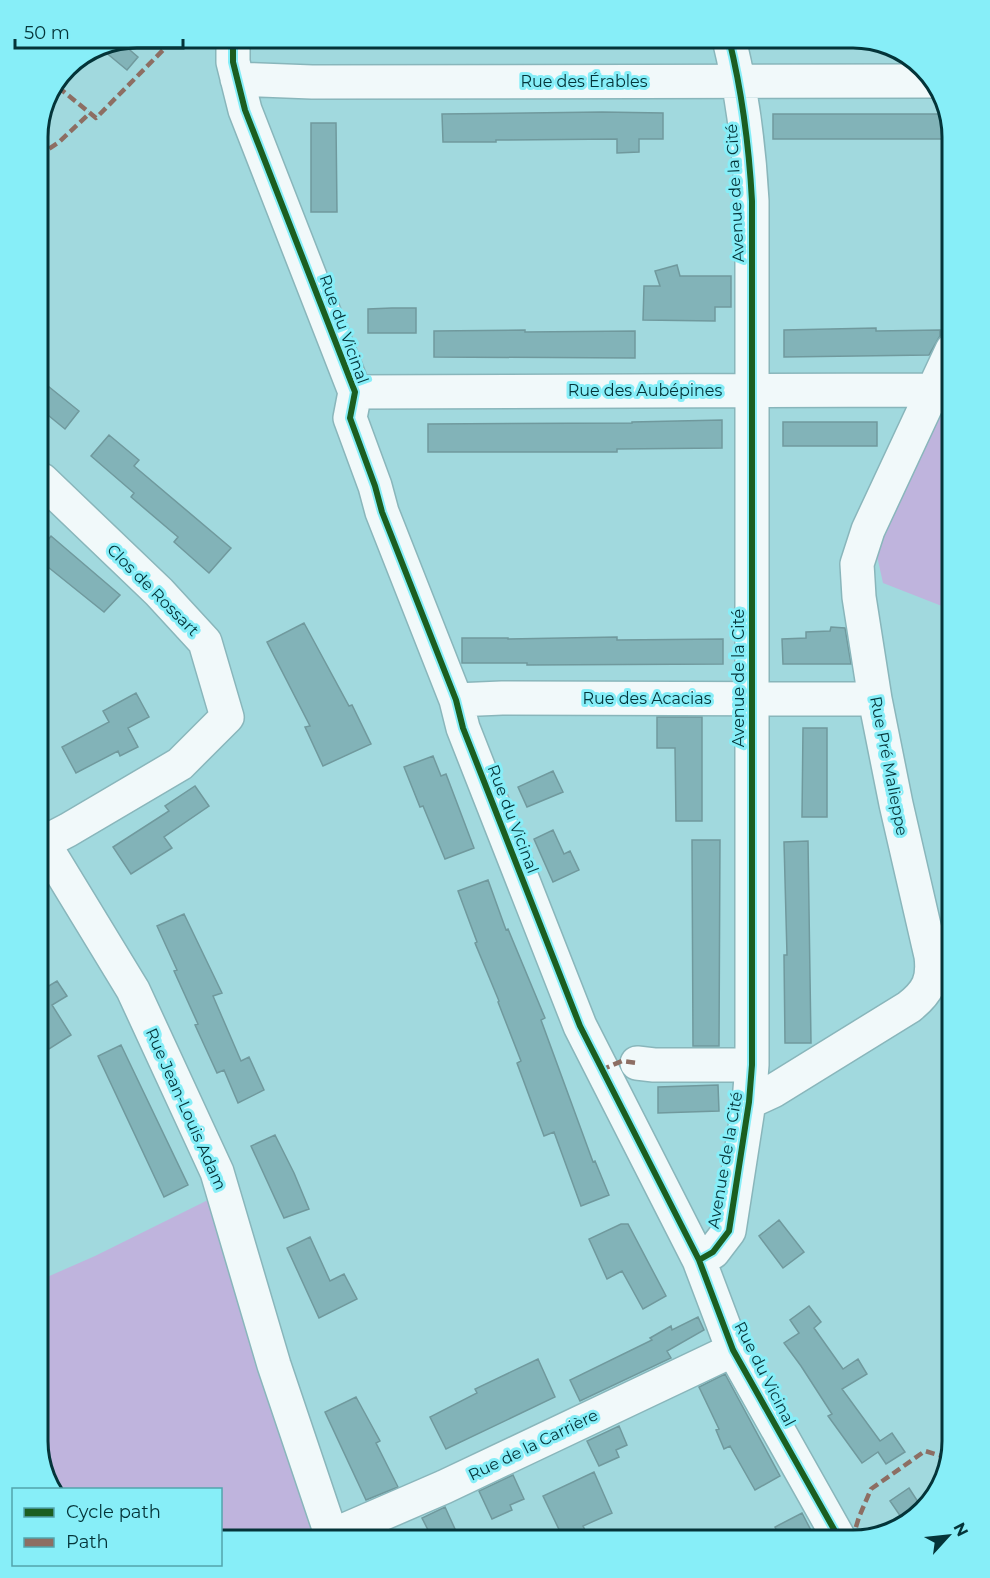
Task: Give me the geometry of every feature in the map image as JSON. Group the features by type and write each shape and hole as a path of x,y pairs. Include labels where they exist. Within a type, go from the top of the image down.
{"street":[{"name":"Rue du Vicinal","path":"233,48 233,62 245,110 355,392 350,418 382,512 456,700 462,728 580,1026 699,1260 733,1350 834,1530"},
{"name":"Avenue de la Cité","path":"699,1260 714,1252 729,1231 749,1102 752,1065 752,201 740,80 731,48"},
{"name":"Rue des Érables","path":"237,80 312,82 922,81"},
{"name":"Rue Pré Malieppe","path":"749,1102 773,1091 909,1007 927,991 932,968 931,956 896,804 875,699 858,597 857,564 868,530 942,372"},
{"name":"Rue des Aubépines","path":"355,392 934,390"},
{"name":"Clos de Rossart","path":"48,486 159,592 205,642 228,717 180,764 68,830 48,836"},
{"name":"Rue des Acacias","path":"456,700 752,697 875,699"},
{"name":"Rue Jean-Louis Adam","path":"48,852 133,990 217,1172 274,1365 329,1530"},
{"path":"637,1063 752,1065"},
{"name":"Rue de la Carrière","path":"350,1530 733,1350"}],"shaded area":[{"path":"942,403 942,606 883,583 874,542"},
{"path":"212,1198 319,1530 222,1530 222,1488 62,1488 51,1464 48,1441 48,1277"}],"building":[{"path":"129,49 138,57 127,70 107,54"},
{"path":"663,113 663,139 639,139 639,152 617,153 617,139 443,142 442,114"},
{"path":"773,114 939,114 942,137 942,139 773,139"},
{"path":"311,123 336,123 337,212 311,212"},
{"path":"677,265 680,276 731,276 731,307 715,307 715,321 643,320 644,286 660,286 655,271"},
{"path":"416,308 416,333 368,333 368,309"},
{"path":"876,328 876,331 940,330 940,336 929,355 784,357 784,330"},
{"path":"525,330 525,332 635,331 635,358 434,357 434,331"},
{"path":"48,386 79,411 65,429 48,415"},
{"path":"722,420 722,448 617,449 617,452 428,452 428,424"},
{"path":"783,422 877,422 877,446 783,446"},
{"path":"109,435 139,460 134,466 231,548 209,573 174,542 178,537 131,497 134,493 91,456"},
{"path":"51,536 120,595 104,612 48,567 48,540"},
{"path":"304,623 349,706 352,705 371,744 323,766 305,727 310,726 267,642"},
{"path":"831,627 845,628 851,664 783,664 782,639 806,638 806,632 830,631"},
{"path":"617,637 617,640 723,639 723,664 462,663 462,638"},
{"path":"136,693 149,717 128,728 138,747 120,756 118,751 76,773 62,747 109,722 103,711"},
{"path":"657,717 702,717 702,821 676,821 675,748 657,748"},
{"path":"803,728 827,728 827,817 802,817"},
{"path":"433,756 441,776 446,774 474,848 445,859 404,767"},
{"path":"553,771 563,792 527,807 518,787"},
{"path":"195,786 209,806 164,837 172,848 131,874 113,847 169,811 165,806"},
{"path":"553,830 564,854 570,851 579,870 553,882 534,839"},
{"path":"692,840 720,840 719,1046 693,1046"},
{"path":"808,841 811,1043 785,1043 784,955 787,955 784,842"},
{"path":"488,880 506,930 508,929 545,1018 541,1020 593,1162 595,1161 609,1195 581,1206 554,1132 544,1136 517,1063 521,1061 475,943 477,942 458,891"},
{"path":"184,914 222,993 213,996 241,1061 249,1057 264,1090 238,1103 224,1070 217,1073 195,1025 198,1024 157,926"},
{"path":"57,981 67,996 52,1005 71,1035 48,1050 48,986"},
{"path":"121,1045 188,1185 164,1197 98,1056"},
{"path":"718,1085 719,1111 658,1113 658,1087"},
{"path":"275,1135 309,1209 284,1218 251,1146"},
{"path":"779,1220 804,1252 783,1268 759,1236"},
{"path":"621,1224 628,1224 666,1296 643,1309 622,1271 607,1279 589,1239"},
{"path":"310,1237 330,1281 344,1274 357,1299 319,1318 287,1248"},
{"path":"809,1306 821,1322 814,1328 843,1369 858,1359 867,1374 842,1389 880,1441 892,1433 905,1452 886,1464 878,1452 862,1463 828,1416 832,1414 784,1343 799,1333 790,1320"},
{"path":"698,1317 704,1330 667,1351 671,1358 580,1401 570,1380 652,1340 650,1338 671,1326 672,1330"},
{"path":"538,1359 555,1397 446,1449 430,1417 477,1393 475,1389"},
{"path":"725,1374 780,1476 755,1490 730,1446 724,1449 716,1430 719,1429 699,1387"},
{"path":"356,1397 380,1441 376,1443 398,1487 366,1500 325,1412"},
{"path":"619,1426 627,1445 616,1450 619,1457 599,1466 587,1441"},
{"path":"594,1472 612,1513 583,1526 585,1530 559,1530 543,1496"},
{"path":"513,1475 524,1499 510,1505 512,1510 492,1519 479,1491"},
{"path":"909,1488 918,1502 900,1516 890,1501"},
{"path":"445,1507 455,1530 428,1530 422,1518"},
{"path":"802,1513 811,1530 776,1530 775,1527"}],"marked path":[{"path":"62,90 96,118 165,48"},
{"path":"48,149 90,113"},
{"path":"601,1070 622,1061 637,1063"},
{"path":"855,1530 871,1489 925,1451 940,1456"}],"cycle path":[{"path":"233,48 233,62 245,110 355,392 350,418 382,512 456,700 463,728 580,1026 699,1260 733,1350 834,1530"},
{"path":"699,1260 713,1252 729,1231 749,1102 752,1065 752,201 744,119 731,48"}]}
